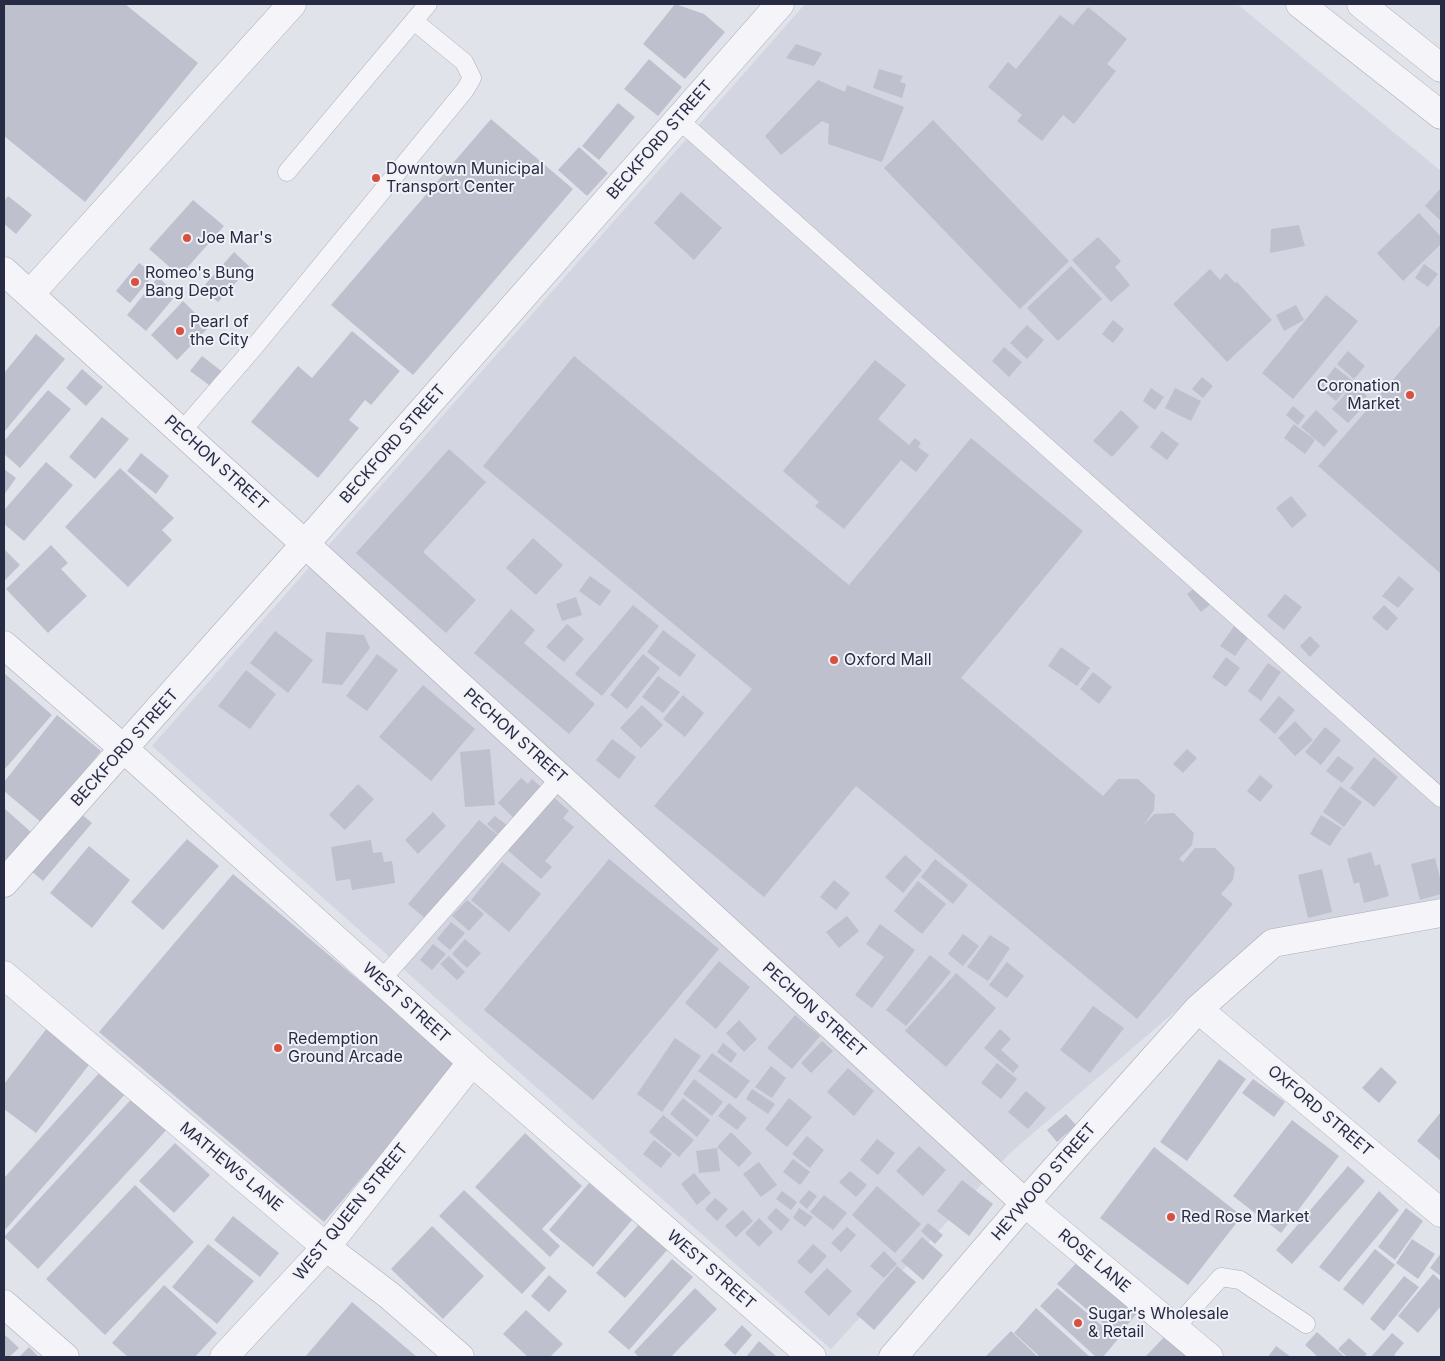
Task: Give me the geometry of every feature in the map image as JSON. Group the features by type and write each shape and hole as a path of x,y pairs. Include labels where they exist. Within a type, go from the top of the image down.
{"street":[{"path":"30,294 292,4"},
{"name":"BECKFORD STREET","path":"4,883 780,4"},
{"path":"1300,4 1441,116"},
{"path":"1361,4 1441,68"},
{"name":"PECHON STREET","path":"4,271 1025,1203"},
{"name":"WEST STREET","path":"4,645 124,749 472,1062 812,1357"},
{"name":"HEYWOOD STREET","path":"893,1357 1025,1203 1198,1010 1273,943 1441,913"},
{"name":"MATHEWS LANE","path":"4,974 326,1247 390,1296 460,1357"},
{"name":"OXFORD STREET","path":"1198,1010 1441,1213"},
{"name":"WEST QUEEN STREET","path":"224,1357 326,1247 472,1062"},
{"name":"ROSE LANE","path":"1025,1203 1209,1357"},
{"path":"4,1304 65,1357"}],"lane":[{"path":"287,172 428,4"},
{"path":"181,432 256,345 466,90 472,78 464,62 414,21"},
{"path":"678,119 1441,798"},
{"path":"381,980 560,778"},
{"path":"1175,1328 1221,1277 1240,1280 1306,1324"}],"shaded area":[{"name":"Oxford Mall","path":"805,4 1237,4 1441,171 1441,324 1318,466 1441,574 1441,901 1262,937 1010,1153 831,1349 152,746"}],"building":[{"path":"4,4 125,4 198,63 85,202 4,136"},
{"path":"675,4 704,14 725,32 685,79 643,44"},
{"path":"1088,7 1127,39 1107,64 1116,71 1074,124 1063,115 1042,141 1017,121 1022,115 988,87 1008,62 1016,69 1060,15 1073,25"},
{"path":"796,44 822,53 814,66 786,58"},
{"path":"649,59 682,87 658,116 624,89"},
{"path":"879,69 903,76 900,82 906,84 902,98 873,88"},
{"path":"818,80 845,92 847,85 904,107 882,162 828,144 829,124 822,121 781,155 765,136"},
{"path":"618,103 635,117 599,160 582,146"},
{"path":"491,119 573,189 413,375 331,305"},
{"path":"933,120 1069,261 1020,309 884,168"},
{"path":"579,147 608,173 587,196 558,170"},
{"path":"1441,188 1441,221 1425,206"},
{"path":"681,192 722,228 694,260 654,223"},
{"path":"8,196 32,215 16,234 4,224 4,201"},
{"name":"Joe Mar's","path":"193,200 224,226 180,276 149,249"},
{"path":"1419,213 1441,237 1441,244 1403,281 1377,253"},
{"path":"1299,225 1305,246 1270,253 1271,229"},
{"path":"1098,237 1121,261 1115,267 1130,285 1111,302 1072,260"},
{"path":"234,252 250,267 218,302 202,288"},
{"name":"Romeo's Bung Bang Depot","path":"139,263 154,274 130,303 116,291"},
{"path":"1424,264 1438,274 1428,287 1415,278"},
{"path":"1071,266 1102,299 1058,341 1027,308"},
{"path":"1210,269 1220,280 1226,273 1235,283 1237,282 1272,320 1227,362 1173,304"},
{"path":"158,277 177,294 146,331 127,315"},
{"path":"1326,295 1358,321 1293,399 1262,373"},
{"name":"Pearl of the City","path":"183,301 209,327 177,360 151,335"},
{"path":"1296,305 1304,320 1284,331 1276,315"},
{"path":"1113,320 1124,329 1113,343 1102,334"},
{"name":"Coronation Market","path":"1441,324 1441,574 1318,466"},
{"path":"1027,325 1044,340 1027,359 1010,343"},
{"path":"352,331 400,371 371,405 365,400 349,420 359,428 318,478 251,422 298,366 312,378"},
{"path":"36,334 65,359 4,432 4,373"},
{"path":"1004,347 1022,362 1009,377 992,361"},
{"path":"1348,351 1365,366 1354,379 1337,364"},
{"path":"202,356 224,373 213,388 190,371"},
{"path":"574,356 849,585 971,438 1083,531 961,678 1103,796 1118,779 1138,779 1155,795 1154,810 1143,826 1154,814 1174,813 1194,833 1192,845 1179,859 1183,862 1195,848 1215,848 1235,868 1233,880 1221,894 1233,904 1137,1019 856,786 764,897 654,806 752,689 483,466"},
{"path":"875,360 906,385 878,419 909,445 915,438 921,443 918,447 929,455 916,472 901,460 844,529 815,506 819,502 783,471"},
{"path":"1335,367 1353,381 1336,401 1319,387"},
{"path":"82,369 103,387 86,406 66,388"},
{"path":"1202,377 1213,386 1203,398 1192,389"},
{"path":"1354,384 1367,396 1359,405 1362,408 1348,423 1332,409"},
{"path":"1151,388 1164,397 1155,410 1143,401"},
{"path":"1175,388 1201,401 1191,421 1165,408"},
{"path":"48,390 71,409 20,468 4,454 4,441"},
{"path":"1293,406 1305,416 1298,425 1286,415"},
{"path":"1121,410 1139,427 1112,457 1093,441"},
{"path":"1316,410 1338,431 1324,447 1301,427"},
{"path":"102,417 129,439 95,479 69,457"},
{"path":"1294,424 1315,440 1305,454 1284,438"},
{"path":"1162,431 1179,444 1167,460 1150,447"},
{"path":"449,449 486,482 423,552 476,600 446,633 356,553"},
{"path":"141,453 169,476 156,494 127,471"},
{"path":"46,462 73,485 24,541 4,524 4,510"},
{"path":"120,468 174,518 162,530 172,540 128,587 65,527"},
{"path":"4,469 16,478 4,495"},
{"path":"1291,496 1307,515 1292,528 1276,508"},
{"path":"533,538 563,565 536,595 506,568"},
{"path":"51,545 68,563 61,569 87,596 48,633 6,589"},
{"path":"4,549 20,565 5,580 4,578"},
{"path":"590,576 611,591 600,606 579,591"},
{"path":"1399,576 1414,589 1398,608 1382,596"},
{"path":"1204,580 1219,597 1201,612 1187,594"},
{"path":"1285,594 1302,607 1284,630 1267,616"},
{"path":"576,597 582,615 562,621 556,604"},
{"path":"633,605 659,626 602,696 575,674"},
{"path":"1384,605 1398,618 1387,631 1372,618"},
{"path":"511,609 535,630 524,643 595,704 569,734 474,653"},
{"path":"567,624 584,639 564,662 546,647"},
{"path":"1235,625 1250,635 1235,656 1220,646"},
{"path":"663,630 696,655 680,677 647,652"},
{"path":"275,631 313,660 288,693 250,663"},
{"path":"326,632 364,635 370,648 342,685 322,683"},
{"path":"1310,636 1320,646 1310,657 1300,646"},
{"path":"1061,647 1090,668 1077,686 1048,666"},
{"path":"377,654 398,670 367,711 346,696"},
{"path":"643,654 660,668 627,709 610,695"},
{"path":"1226,657 1240,668 1226,687 1212,677"},
{"path":"1268,663 1281,672 1261,701 1248,691"},
{"path":"246,670 276,694 250,729 218,706"},
{"path":"1093,672 1112,687 1099,704 1080,689"},
{"path":"4,673 52,715 4,770"},
{"path":"658,676 680,692 663,713 642,697"},
{"path":"423,685 475,729 431,781 379,737"},
{"path":"683,695 704,713 685,737 663,719"},
{"path":"1279,696 1295,710 1275,734 1259,720"},
{"path":"642,705 663,725 641,748 620,728"},
{"path":"57,715 101,751 42,823 4,791 4,782"},
{"path":"1295,721 1313,740 1295,756 1278,738"},
{"path":"1325,727 1341,740 1321,765 1305,752"},
{"path":"612,739 636,757 619,779 596,760"},
{"path":"490,749 495,805 465,807 460,752"},
{"path":"1187,749 1197,758 1183,773 1173,764"},
{"path":"1338,756 1354,768 1342,783 1326,771"},
{"path":"1374,757 1398,777 1374,807 1350,788"},
{"path":"1260,775 1273,786 1260,802 1247,791"},
{"path":"521,778 528,784 532,779 542,788 514,818 498,803"},
{"path":"358,784 374,799 345,830 329,815"},
{"path":"1340,786 1362,802 1344,827 1323,812"},
{"path":"551,795 569,811 563,818 574,827 545,861 552,867 541,879 505,848"},
{"path":"4,808 32,833 4,865"},
{"path":"79,812 92,823 43,881 30,870"},
{"path":"433,812 446,826 418,854 405,840"},
{"path":"1321,815 1342,828 1330,846 1310,834"},
{"path":"495,816 508,826 500,836 487,824"},
{"path":"479,820 499,836 427,920 408,904"},
{"path":"187,839 219,866 163,930 131,902"},
{"path":"371,840 373,853 382,852 384,862 392,861 395,883 352,890 350,879 336,881 331,847"},
{"path":"89,846 130,880 92,928 50,893"},
{"path":"1371,852 1375,866 1380,864 1389,896 1364,903 1359,882 1354,884 1347,859"},
{"path":"905,855 922,870 903,893 885,877"},
{"path":"1435,858 1441,882 1441,894 1420,900 1411,864"},
{"path":"609,859 719,949 593,1100 484,1010"},
{"path":"935,859 968,885 953,904 921,877"},
{"path":"502,862 541,894 509,932 471,900"},
{"path":"1322,869 1332,912 1308,918 1298,875"},
{"name":"Redemption Ground Arcade","path":"233,874 458,1064 324,1222 99,1032"},
{"path":"834,880 850,893 836,910 820,897"},
{"path":"918,881 946,904 922,934 894,911"},
{"path":"467,900 484,914 469,931 452,916"},
{"path":"847,916 859,931 839,948 826,932"},
{"path":"451,922 465,933 450,950 437,939"},
{"path":"880,924 915,950 872,1008 855,995 884,957 866,944"},
{"path":"963,934 979,946 963,966 948,954"},
{"path":"990,935 1010,948 988,981 967,967"},
{"path":"465,939 481,953 467,968 452,954"},
{"path":"433,944 446,954 432,970 420,960"},
{"path":"930,955 951,972 906,1026 886,1010"},
{"path":"449,956 465,972 457,980 440,964"},
{"path":"719,961 750,987 716,1029 685,1003"},
{"path":"1007,962 1024,976 1007,998 989,985"},
{"path":"956,973 996,1008 946,1067 905,1031"},
{"path":"1093,1006 1124,1028 1090,1073 1060,1050"},
{"path":"795,1015 820,1036 792,1069 767,1048"},
{"path":"739,1020 757,1039 744,1052 726,1033"},
{"path":"51,1023 95,1057 36,1133 4,1109 4,1084"},
{"path":"1000,1029 1011,1039 1001,1050 1019,1066 1013,1073 984,1048"},
{"path":"675,1038 701,1056 662,1112 637,1094"},
{"path":"822,1041 833,1051 811,1073 801,1063"},
{"path":"723,1043 737,1054 731,1063 717,1052"},
{"path":"712,1053 750,1081 736,1099 698,1071"},
{"path":"1219,1059 1246,1079 1187,1161 1160,1142"},
{"path":"997,1063 1017,1079 1001,1099 981,1083"},
{"path":"771,1066 786,1078 772,1098 755,1087"},
{"path":"1381,1067 1397,1082 1379,1103 1362,1088"},
{"path":"848,1068 874,1091 854,1116 827,1092"},
{"path":"101,1071 126,1093 4,1231 4,1178"},
{"path":"694,1079 723,1102 712,1116 683,1094"},
{"path":"1253,1079 1285,1102 1274,1117 1242,1093"},
{"path":"752,1089 775,1104 768,1114 746,1099"},
{"path":"1026,1091 1046,1108 1028,1129 1008,1112"},
{"path":"138,1092 172,1124 38,1269 4,1237"},
{"path":"683,1098 710,1120 697,1137 670,1114"},
{"path":"789,1098 812,1117 787,1147 765,1129"},
{"path":"729,1103 747,1118 737,1130 718,1116"},
{"path":"1441,1112 1441,1161 1417,1141"},
{"path":"1066,1114 1076,1125 1057,1142 1047,1130"},
{"path":"663,1115 694,1140 679,1157 649,1132"},
{"path":"1292,1120 1339,1156 1281,1233 1233,1196"},
{"path":"731,1132 752,1153 739,1167 717,1147"},
{"path":"525,1133 582,1186 542,1229 560,1246 550,1257 475,1187"},
{"path":"807,1136 824,1150 810,1168 792,1154"},
{"path":"877,1139 895,1153 878,1175 860,1160"},
{"path":"654,1140 672,1154 661,1168 643,1154"},
{"path":"175,1143 210,1175 174,1213 139,1181"},
{"path":"919,1146 946,1170 923,1196 896,1171"},
{"name":"Red Rose Market","path":"1154,1147 1242,1216 1188,1285 1100,1218"},
{"path":"717,1148 720,1171 699,1173 696,1151"},
{"path":"793,1159 810,1172 800,1185 783,1172"},
{"path":"759,1162 777,1185 761,1197 743,1174"},
{"path":"1348,1166 1365,1181 1292,1264 1276,1250"},
{"path":"850,1171 867,1185 856,1197 839,1182"},
{"path":"694,1173 711,1193 697,1205 681,1184"},
{"path":"962,1180 993,1204 969,1236 937,1211"},
{"path":"589,1183 632,1220 593,1267 549,1230"},
{"path":"135,1185 194,1242 105,1335 46,1279"},
{"path":"877,1186 921,1224 895,1253 852,1215"},
{"path":"464,1190 546,1268 522,1294 439,1216"},
{"path":"809,1190 817,1196 807,1209 799,1202"},
{"path":"782,1191 797,1202 791,1210 776,1199"},
{"path":"1379,1191 1399,1210 1339,1282 1319,1267"},
{"path":"824,1195 847,1213 833,1230 810,1212"},
{"path":"715,1198 728,1209 717,1221 705,1209"},
{"path":"776,1208 790,1220 781,1231 767,1218"},
{"path":"799,1208 813,1217 805,1227 793,1218"},
{"path":"1406,1208 1423,1221 1395,1260 1378,1247"},
{"path":"743,1210 753,1221 736,1237 725,1226"},
{"path":"233,1216 279,1253 260,1277 214,1240"},
{"path":"759,1218 773,1232 759,1247 745,1233"},
{"path":"928,1223 943,1235 935,1244 921,1231"},
{"path":"639,1224 668,1249 625,1298 596,1273"},
{"path":"432,1226 484,1276 443,1319 391,1269"},
{"path":"847,1227 856,1235 841,1252 831,1243"},
{"path":"922,1237 943,1255 923,1280 901,1261"},
{"path":"1412,1239 1435,1254 1418,1279 1396,1263"},
{"path":"208,1244 254,1281 217,1324 172,1287"},
{"path":"813,1244 827,1256 811,1274 797,1262"},
{"path":"1375,1249 1395,1265 1363,1305 1343,1289"},
{"path":"884,1251 897,1264 884,1278 870,1266"},
{"path":"1441,1253 1441,1276 1430,1268"},
{"path":"672,1259 693,1277 629,1350 608,1332"},
{"path":"1079,1260 1138,1312 1118,1336 1057,1284"},
{"path":"897,1266 916,1282 874,1330 856,1314"},
{"path":"827,1268 852,1291 829,1316 804,1292"},
{"path":"1433,1274 1441,1281 1441,1306 1418,1333 1398,1316"},
{"path":"549,1275 567,1291 549,1312 531,1296"},
{"path":"1404,1276 1419,1287 1384,1331 1370,1319"},
{"path":"164,1285 217,1333 195,1357 128,1357 112,1343"},
{"path":"695,1288 717,1309 671,1357 639,1357 634,1352"},
{"name":"Sugar's Wholesale & Retail","path":"1057,1288 1118,1339 1103,1357 1096,1357 1040,1306"},
{"path":"352,1302 371,1318 417,1357 305,1357"},
{"path":"1036,1308 1090,1357 1040,1357 1014,1333"},
{"path":"526,1310 563,1344 550,1357 528,1357 503,1334"},
{"path":"742,1325 752,1335 735,1355 724,1345"},
{"path":"1011,1331 1038,1357 985,1357"},
{"path":"1317,1332 1345,1357 1318,1357 1305,1345"},
{"path":"1168,1333 1194,1357 1145,1357"},
{"path":"1392,1333 1404,1343 1394,1355 1397,1357 1371,1357"},
{"path":"4,1334 19,1348 9,1357 4,1357"},
{"path":"1349,1338 1367,1354 1363,1357 1347,1357 1338,1349"},
{"path":"759,1341 777,1357 746,1357"},
{"path":"1276,1346 1291,1357 1268,1357"},
{"path":"29,1347 39,1357 19,1357"}],"place":[{"name":"Downtown Municipal Transport Center","path":"376,178"},
{"name":"Joe Mar's","path":"187,238"},
{"name":"Romeo's Bung Bang Depot","path":"135,282"},
{"name":"Pearl of the City","path":"180,331"},
{"name":"Coronation Market","path":"1410,395"},
{"name":"Oxford Mall","path":"834,660"},
{"name":"Redemption Ground Arcade","path":"278,1048"},
{"name":"Red Rose Market","path":"1171,1217"},
{"name":"Sugar's Wholesale & Retail","path":"1078,1323"}]}
